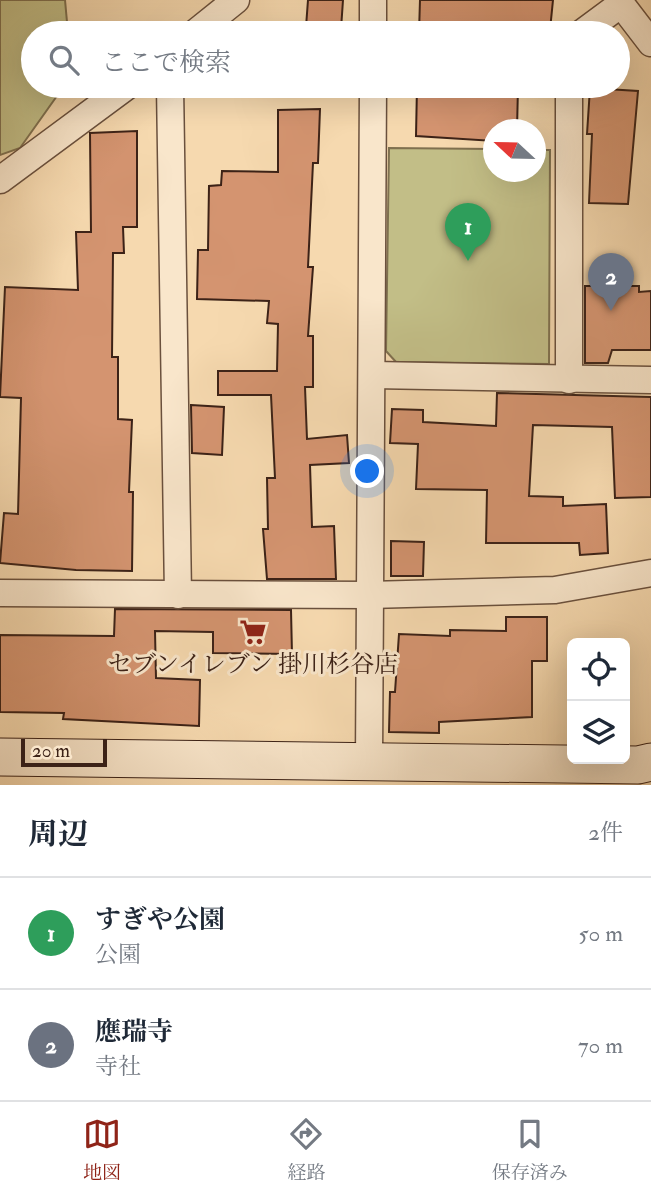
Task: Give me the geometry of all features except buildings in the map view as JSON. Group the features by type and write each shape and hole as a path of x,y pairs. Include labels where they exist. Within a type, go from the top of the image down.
{"street":[{"path":"210,21 236,0"},
{"path":"373,0 373,21"},
{"path":"597,21 620,2 651,43"},
{"path":"0,180 111,98"},
{"path":"170,98 178,595"},
{"path":"369,774 373,98"},
{"path":"569,98 569,380"},
{"path":"373,375 651,380"},
{"path":"0,593 369,595 555,590 651,573"},
{"path":"0,757 369,774 651,762"}],"shaded area":[{"path":"0,0 65,0 67,21 21,21 21,98 55,98 20,148 0,155"},
{"path":"389,148 483,149 483,182 546,182 546,150 550,150 549,364 396,362 386,351"}],"place":[{"name":"すぎや公園","path":"468,261"},
{"name":"應瑞寺","path":"611,311"},
{"name":"セブンイレブン 掛川杉谷店","path":"253,632"}]}
